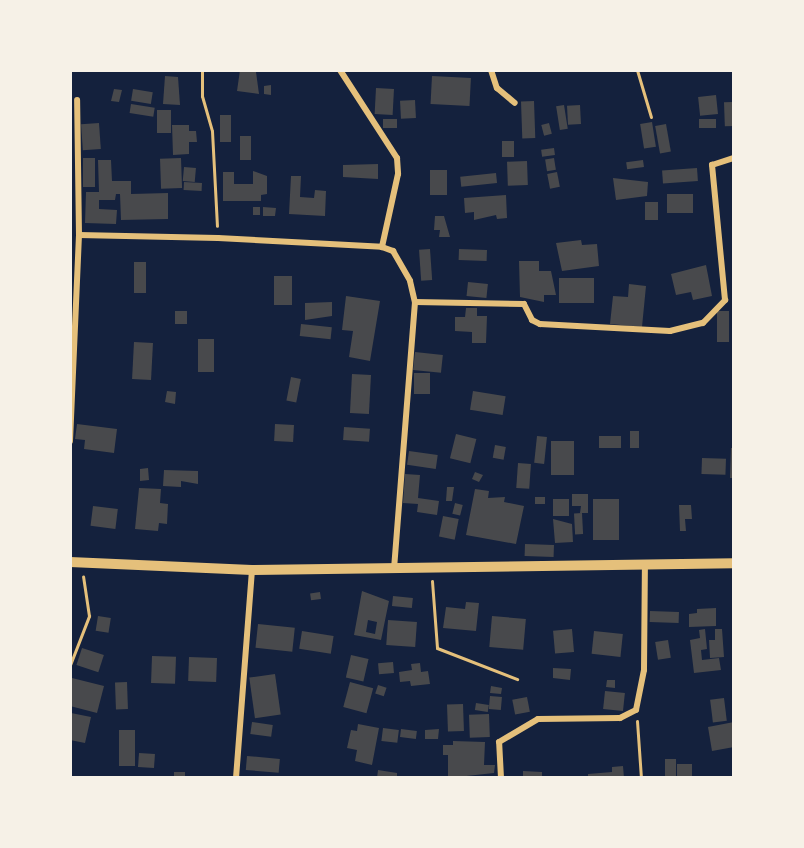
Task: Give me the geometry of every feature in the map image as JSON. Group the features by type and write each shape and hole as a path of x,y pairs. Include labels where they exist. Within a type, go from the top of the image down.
{"street":[{"path":"340,70 397,158 398,174 382,247"},
{"path":"491,70 497,88 515,103"},
{"path":"70,441 79,236 76,100"},
{"path":"415,302 524,304 532,320 540,324 670,331 703,323 725,300 712,165 734,158"},
{"path":"79,236 218,238 382,247 393,251 402,264 415,302 394,568"},
{"path":"75,563 252,570 734,563"},
{"path":"501,777 499,742 538,719 620,718 636,710 644,670 645,564"},
{"path":"236,777 252,570"}],"path":[{"path":"202,70 202,96 212,131 218,238"},
{"path":"637,70 651,117"},
{"path":"70,666 89,616 89,601 75,563"},
{"path":"432,567 437,648 517,679"},
{"path":"636,710 641,777"}],"building":[{"path":"240,70 256,72 259,94 237,91"},
{"path":"165,76 178,77 180,105 163,104"},
{"path":"432,76 471,78 469,106 431,104"},
{"path":"271,85 271,95 264,94 264,86"},
{"path":"376,88 394,89 393,115 375,114"},
{"path":"114,89 122,90 119,102 111,101"},
{"path":"133,89 153,92 151,104 131,101"},
{"path":"716,95 718,114 700,116 698,97"},
{"path":"415,100 416,118 401,119 400,101"},
{"path":"521,101 534,101 535,138 522,138"},
{"path":"724,102 733,102 734,126 725,126"},
{"path":"131,104 155,108 153,117 130,113"},
{"path":"564,105 568,129 560,130 556,106"},
{"path":"580,105 581,124 568,125 567,106"},
{"path":"157,110 171,110 171,133 157,133"},
{"path":"220,115 231,115 231,142 220,142"},
{"path":"383,119 397,119 397,128 383,128"},
{"path":"699,119 716,119 716,128 699,128"},
{"path":"652,122 656,147 644,149 640,124"},
{"path":"99,123 101,149 83,150 81,124"},
{"path":"549,123 552,134 544,136 541,125"},
{"path":"666,124 671,152 660,153 655,126"},
{"path":"172,125 189,125 189,131 196,131 197,142 189,142 189,154 173,155"},
{"path":"240,136 251,136 251,160 240,160"},
{"path":"502,141 514,141 514,157 502,157"},
{"path":"554,148 555,155 542,157 541,150"},
{"path":"83,158 95,158 95,187 83,187"},
{"path":"181,158 182,188 161,189 160,159"},
{"path":"554,158 556,170 547,171 545,159"},
{"path":"98,160 111,160 112,181 131,181 131,194 168,193 168,219 121,220 120,194 116,194 115,200 99,200 99,209 117,210 116,224 85,223 86,192 99,192"},
{"path":"643,160 644,167 627,169 626,162"},
{"path":"527,161 528,185 508,186 507,162"},
{"path":"378,164 378,179 343,177 343,165"},
{"path":"184,167 196,168 195,182 183,181"},
{"path":"697,168 698,181 663,183 662,170"},
{"path":"430,170 447,170 447,195 430,195"},
{"path":"253,171 267,176 267,194 261,195 261,201 223,201 223,172 234,172 234,184 253,184"},
{"path":"557,172 560,187 550,189 547,174"},
{"path":"496,173 497,183 461,187 460,177"},
{"path":"291,176 301,176 300,197 314,198 315,190 326,191 325,216 289,214"},
{"path":"613,178 648,182 647,196 616,200"},
{"path":"184,182 202,183 202,191 184,190"},
{"path":"667,194 693,194 693,213 667,213"},
{"path":"506,195 507,218 497,219 496,215 474,220 474,212 465,213 464,198"},
{"path":"645,202 658,202 658,220 645,220"},
{"path":"253,207 260,207 260,215 253,215"},
{"path":"263,207 276,208 275,216 263,216"},
{"path":"435,216 444,216 450,237 439,237 440,230 434,230"},
{"path":"581,240 582,245 597,244 599,266 562,271 556,243"},
{"path":"430,249 432,280 421,281 419,250"},
{"path":"459,249 487,250 487,261 459,260"},
{"path":"519,261 539,261 539,271 551,271 556,295 544,295 544,302 520,297"},
{"path":"134,262 146,262 146,293 134,293"},
{"path":"706,265 712,296 693,300 691,292 676,295 671,274"},
{"path":"274,276 292,276 292,305 274,305"},
{"path":"559,278 594,278 594,303 559,303"},
{"path":"468,282 488,284 486,298 467,296"},
{"path":"629,284 646,286 642,327 610,324 613,296 628,297"},
{"path":"346,296 380,301 370,361 349,357 353,331 342,330"},
{"path":"332,302 332,316 305,320 305,303"},
{"path":"466,308 477,308 477,316 487,316 486,343 472,343 472,332 455,331 455,317 465,317"},
{"path":"175,311 187,311 187,324 175,324"},
{"path":"717,311 729,311 729,342 717,342"},
{"path":"301,324 332,327 331,339 300,336"},
{"path":"198,339 214,339 214,372 198,372"},
{"path":"134,342 153,343 151,380 132,379"},
{"path":"415,352 443,355 441,373 413,370"},
{"path":"414,373 430,373 430,394 414,394"},
{"path":"352,374 371,375 369,414 350,413"},
{"path":"291,377 301,379 296,402 286,401"},
{"path":"167,391 176,392 175,404 165,402"},
{"path":"473,391 506,396 503,415 470,410"},
{"path":"77,424 117,429 114,453 84,449 85,440 75,439"},
{"path":"275,424 294,425 293,442 274,441"},
{"path":"344,427 370,429 369,442 343,440"},
{"path":"630,431 639,431 639,448 630,448"},
{"path":"456,434 476,439 470,463 450,458"},
{"path":"537,436 547,437 544,464 534,463"},
{"path":"599,436 621,436 621,448 599,448"},
{"path":"551,441 574,441 574,475 551,475"},
{"path":"495,445 506,447 504,460 493,458"},
{"path":"731,448 734,448 734,478 730,478"},
{"path":"409,451 438,455 436,469 407,465"},
{"path":"702,458 726,459 725,475 701,474"},
{"path":"518,463 531,464 529,489 516,488"},
{"path":"148,468 149,480 140,481 140,469"},
{"path":"164,470 198,471 198,484 181,481 181,487 163,486"},
{"path":"475,472 483,475 479,482 472,479"},
{"path":"405,474 420,475 418,498 439,501 437,515 417,512 418,504 403,503"},
{"path":"447,487 454,487 452,501 446,501"},
{"path":"139,488 161,489 160,503 168,504 167,524 159,523 158,531 135,529"},
{"path":"475,489 489,491 488,498 505,497 504,502 524,506 516,544 466,535"},
{"path":"572,494 588,494 588,513 580,513 581,506 572,506"},
{"path":"535,497 545,497 545,504 535,504"},
{"path":"553,499 569,499 569,516 553,516"},
{"path":"593,499 619,499 619,540 593,540"},
{"path":"455,503 463,505 460,516 452,514"},
{"path":"679,505 691,505 692,519 685,519 686,531 680,531"},
{"path":"93,506 118,509 115,529 91,526"},
{"path":"574,513 582,513 583,534 575,534"},
{"path":"443,516 459,519 455,540 439,537"},
{"path":"553,519 572,524 573,542 555,543"},
{"path":"525,544 554,545 554,557 525,556"},
{"path":"362,591 389,601 381,640 354,635","holes":["368,620 377,622 375,634 366,632"]},
{"path":"320,592 321,599 311,600 310,593"},
{"path":"393,596 413,598 412,608 392,606"},
{"path":"466,602 479,603 476,631 443,628 446,607 465,609"},
{"path":"716,608 716,626 689,627 689,614 697,613 697,609"},
{"path":"650,611 679,612 679,623 650,622"},
{"path":"98,616 111,618 108,633 96,631"},
{"path":"492,616 526,619 523,650 489,647"},
{"path":"388,620 417,622 415,647 386,645"},
{"path":"258,624 295,628 292,652 255,648"},
{"path":"572,629 574,652 555,654 553,631"},
{"path":"705,629 707,649 701,650 702,660 719,658 721,670 694,673 690,640 700,638 699,630"},
{"path":"715,629 722,629 724,657 710,658 709,640 715,640"},
{"path":"302,631 334,636 331,654 299,649"},
{"path":"594,631 623,634 620,657 592,654"},
{"path":"668,640 671,658 658,660 655,642"},
{"path":"82,648 104,655 98,672 76,665"},
{"path":"351,655 369,659 363,681 346,677"},
{"path":"152,656 176,657 175,684 151,683"},
{"path":"189,657 217,658 216,682 188,681"},
{"path":"393,662 394,673 379,674 378,663"},
{"path":"420,663 421,672 428,671 430,684 411,686 410,681 400,682 399,672 412,670 411,664"},
{"path":"553,668 571,669 570,680 553,678"},
{"path":"275,674 281,715 255,718 249,678"},
{"path":"72,678 104,686 97,713 70,706"},
{"path":"607,680 615,680 615,688 606,687"},
{"path":"115,682 127,682 128,709 116,709"},
{"path":"350,682 373,688 366,713 343,707"},
{"path":"378,685 387,688 384,696 375,694"},
{"path":"491,686 502,688 501,694 490,693"},
{"path":"605,691 625,693 623,711 603,709"},
{"path":"490,696 502,697 501,710 489,709"},
{"path":"527,697 530,712 515,715 512,700"},
{"path":"724,698 727,721 713,723 710,700"},
{"path":"476,703 489,705 488,712 475,710"},
{"path":"463,704 464,731 448,732 447,705"},
{"path":"71,713 91,717 85,743 70,740"},
{"path":"489,714 490,737 470,738 469,715"},
{"path":"252,722 273,725 271,737 250,734"},
{"path":"734,722 734,747 712,751 708,727"},
{"path":"358,724 379,728 372,765 355,761 357,750 347,748 351,730 357,731"},
{"path":"383,728 399,730 397,743 381,741"},
{"path":"401,729 417,731 416,739 400,737"},
{"path":"439,729 438,739 425,739 425,730"},
{"path":"119,730 135,730 135,766 119,766"},
{"path":"453,741 485,742 484,765 495,765 494,773 448,778 448,755 443,755 443,745 453,745"},
{"path":"139,753 155,754 154,768 138,767"},
{"path":"247,756 280,759 279,773 246,770"},
{"path":"665,759 676,759 676,778 665,778"},
{"path":"677,764 692,764 692,778 677,778"},
{"path":"623,766 624,778 588,778 588,774 612,772 612,767"},
{"path":"378,770 397,773 397,778 377,778"},
{"path":"523,771 542,772 542,778 523,778"},
{"path":"174,772 185,772 185,778 174,778"}]}
